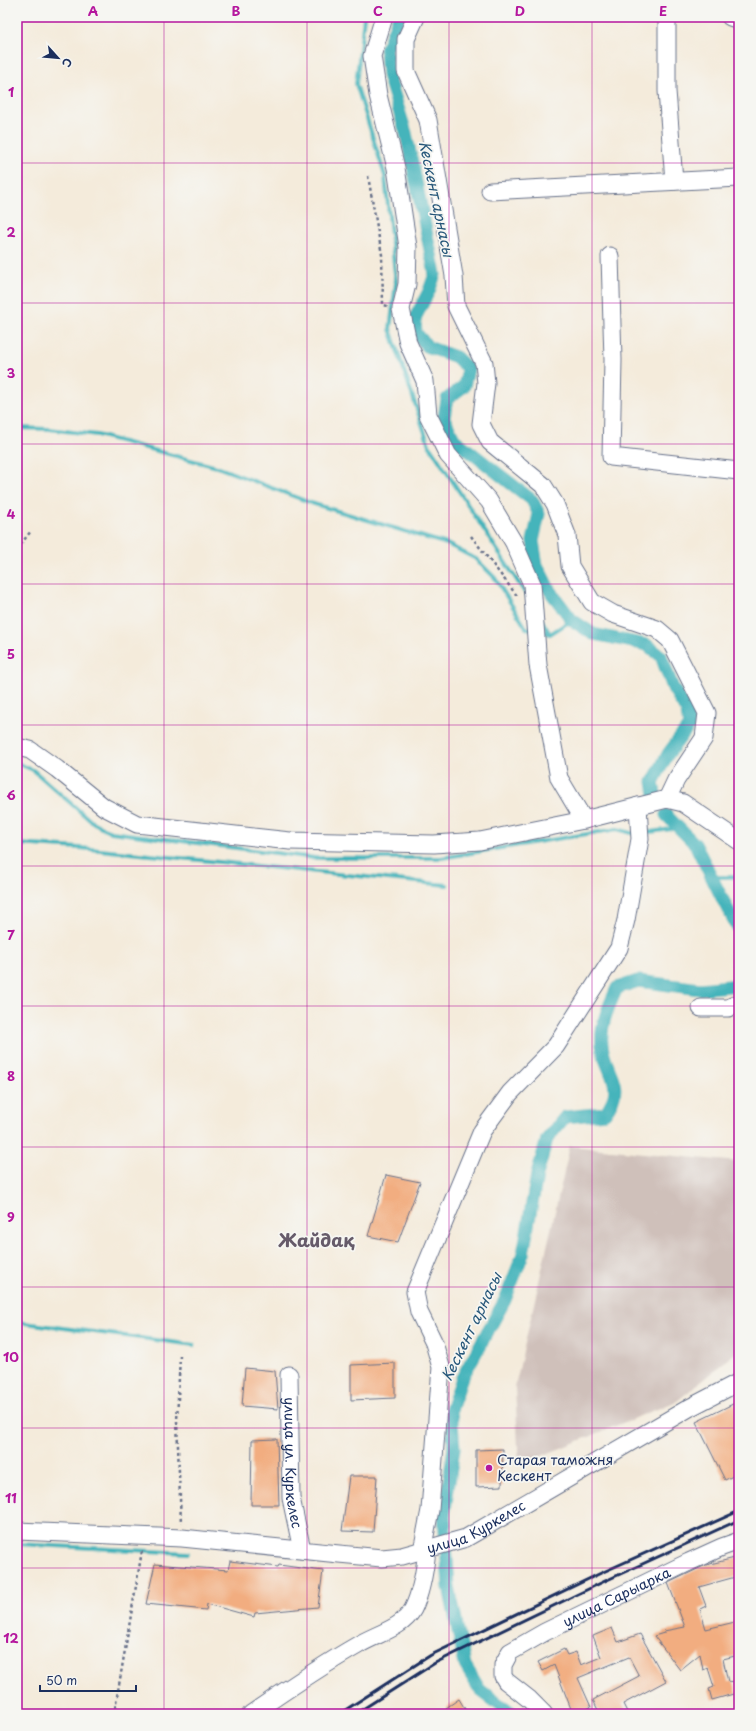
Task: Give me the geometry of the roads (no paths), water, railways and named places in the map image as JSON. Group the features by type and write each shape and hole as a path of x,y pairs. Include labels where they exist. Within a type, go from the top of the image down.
{"street":[{"path":"384,17 372,56 378,95 396,168 408,247 407,284 401,309 408,343 425,381 428,414 448,455 489,501 514,543 532,584 538,665 559,778 584,820"},
{"path":"416,17 406,39 406,71 428,120 454,276 456,306 484,363 486,383 481,424 490,442 543,485 555,504 567,535 570,566 592,602 613,614 657,629 670,640 707,713 704,738 676,780 667,799"},
{"path":"668,17 667,92 674,181"},
{"path":"730,17 739,20"},
{"path":"490,192 739,178"},
{"path":"610,256 613,360 611,457 739,471"},
{"path":"17,746 30,750 57,769 104,807 137,824 290,841 434,844 480,841 584,820 667,799 683,803 739,840"},
{"path":"251,1714 359,1644 387,1631 402,1621 413,1609 420,1591 430,1549 430,1510 441,1367 434,1343 419,1312 415,1292 482,1131 510,1093 556,1046 619,948 626,920 639,834 638,806"},
{"path":"701,1008 728,1008 739,1003"},
{"name":"улица ул. Куркелес","path":"289,1375 290,1498 302,1550"},
{"name":"улица Куркелес","path":"17,1531 182,1538 382,1558 402,1556 466,1538 690,1408 739,1382"},
{"name":"улица Сарыарка","path":"544,1714 529,1699 506,1681 503,1676 503,1665 510,1652 545,1632 689,1562 722,1547 739,1542"}],"waterway":[{"path":"364,17 356,84 385,176 396,283 390,329 429,445 527,596"},
{"name":"Кескент арнасы","path":"399,17 386,50 388,75 406,133 435,274 429,291 415,318 416,333 428,347 456,357 468,369 464,386 447,399 444,418 454,439 532,500 539,514 533,541 537,565 550,591 572,620 593,634 647,645 661,656 673,688 687,712 689,726 668,754 653,782 655,794"},
{"path":"17,428 49,429 97,435 217,467 311,503 447,544 476,559 495,578 526,628 532,629"},
{"path":"541,619 550,634"},
{"path":"539,631 550,634 572,620"},
{"path":"17,763 33,770 92,822 111,832 315,858 441,858 617,829 635,834"},
{"name":"Кескент арнасы","path":"666,815 695,844 739,929"},
{"path":"643,833 679,828"},
{"path":"17,844 80,848 447,885"},
{"path":"713,877 739,877"},
{"name":"Кескент арнасы","path":"512,1714 480,1690 465,1665 449,1587 444,1516 454,1448 451,1410 462,1378 505,1300 523,1254 537,1175 547,1139 565,1117 605,1113 612,1103 615,1094 615,1086 604,1054 602,1029 617,988 638,981 700,989 739,985"},
{"path":"17,1322 194,1345"},
{"path":"17,1544 188,1553"}],"railway":[{"path":"339,1714 431,1655 601,1573 739,1511"},
{"path":"355,1714 435,1663 605,1581 739,1520"}],"place":[{"name":"Старая таможня Кескент","path":"489,1468"}],"district":[{"name":"Жайдақ","path":"316,1241"}]}
